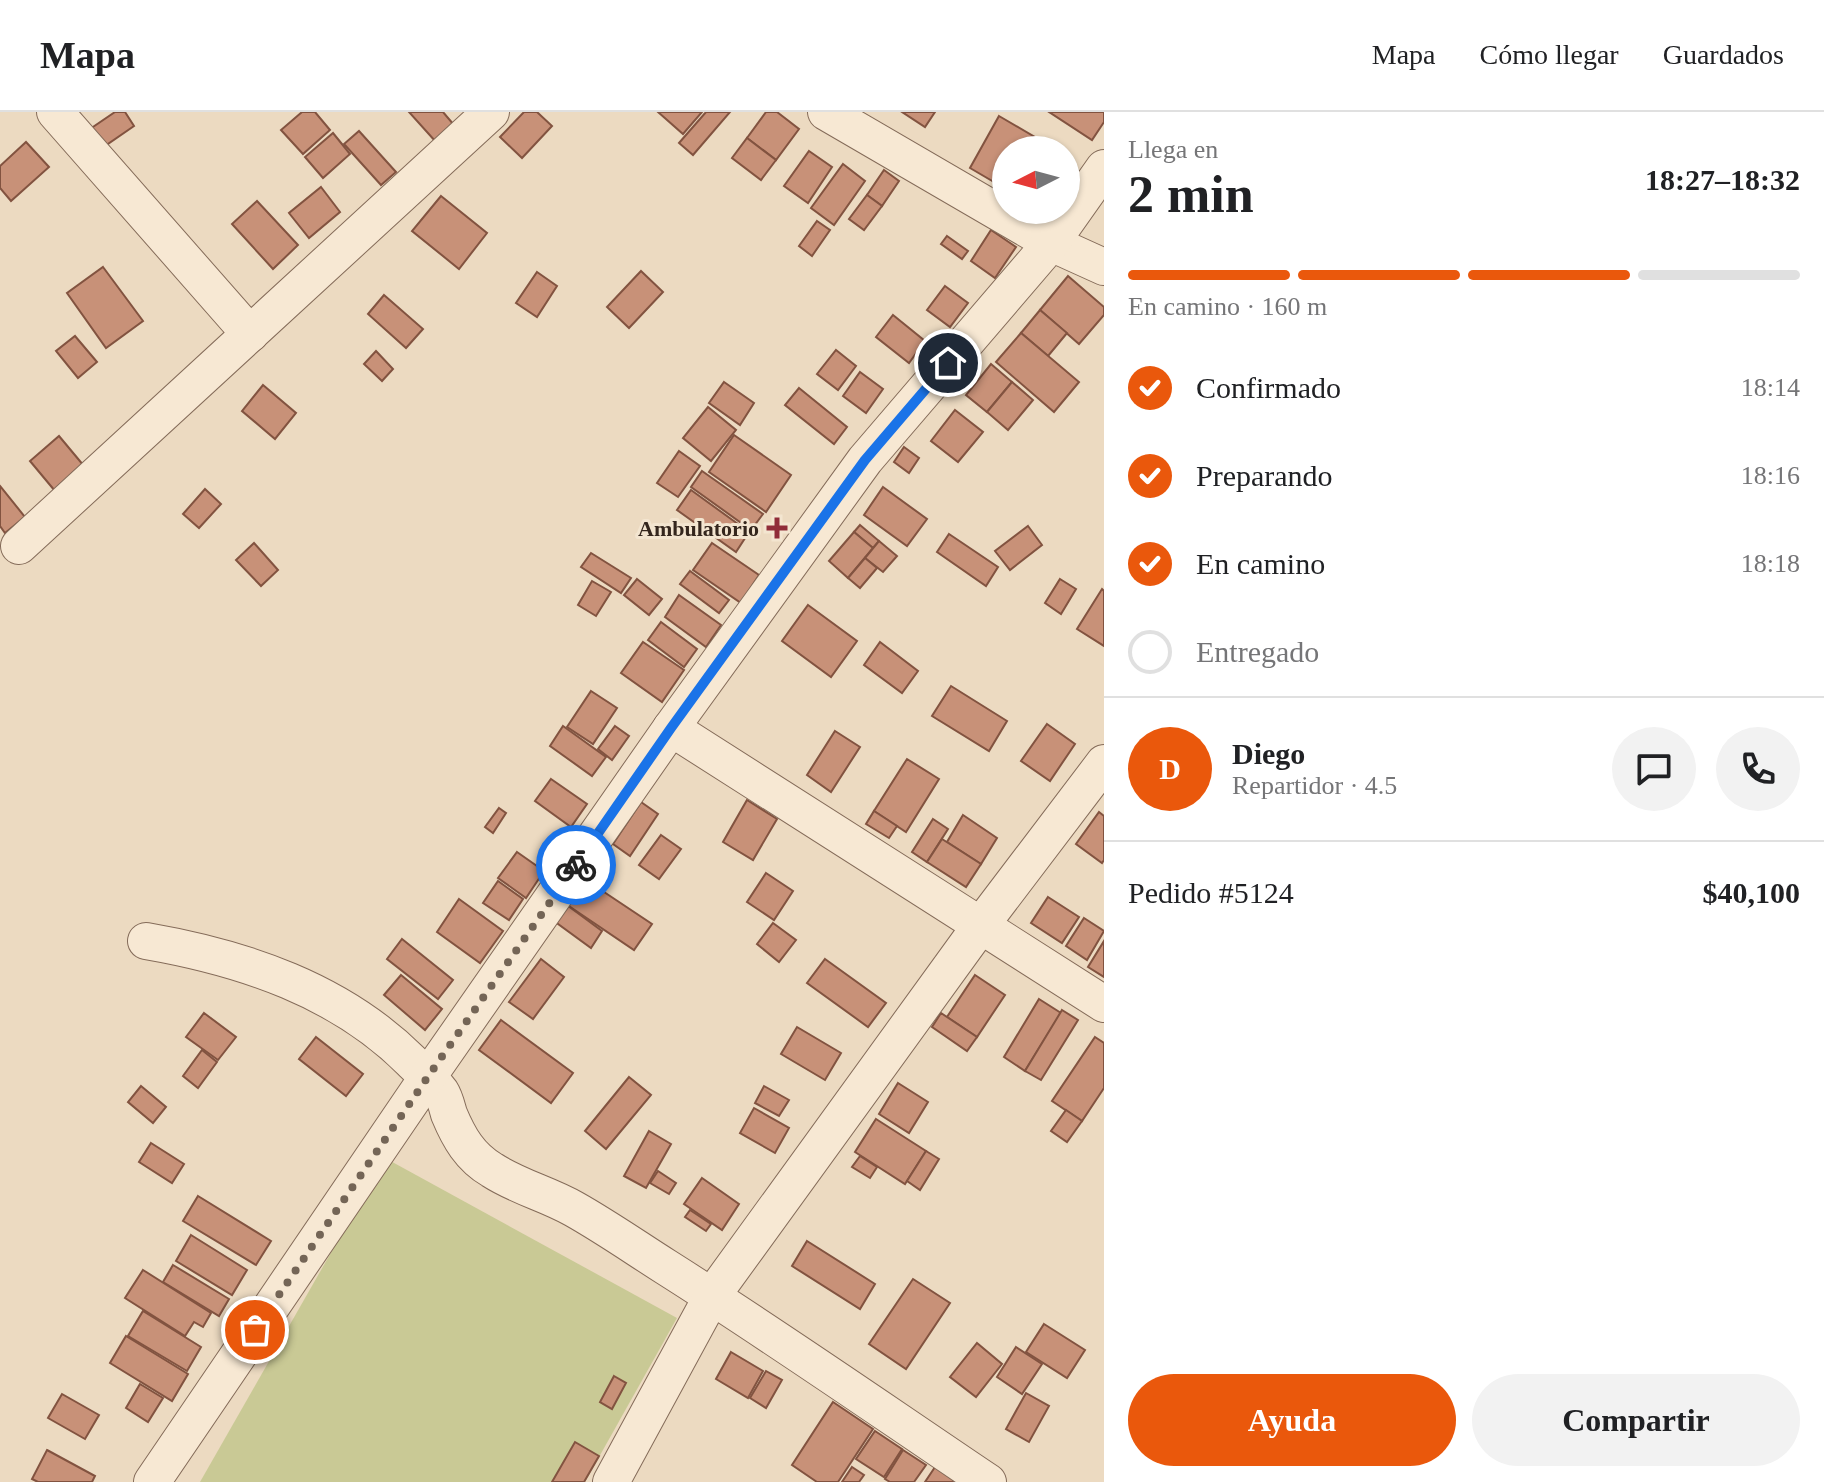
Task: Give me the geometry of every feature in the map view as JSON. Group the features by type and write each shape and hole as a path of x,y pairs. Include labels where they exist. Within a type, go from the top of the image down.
{"street":[{"path":"55,112 250,334"},
{"path":"19,546 491,112"},
{"path":"826,112 1051,243 1104,267"},
{"path":"152,1482 427,1078 671,728 865,460 1051,243 1104,168"},
{"path":"671,728 1104,1004"},
{"path":"611,1482 712,1296 981,925 1104,763"},
{"path":"146,941 237,961 318,993 348,1011 377,1031 441,1092 466,1148 490,1169 572,1208 712,1296 988,1482"}],"green space":[{"path":"385,1158 677,1318 585,1482 200,1482"}],"building":[{"path":"115,112 125,112 134,126 102,148 90,129"},
{"path":"302,112 315,112 330,130 303,154 281,130"},
{"path":"409,112 443,112 454,125 436,142"},
{"path":"524,112 537,112 552,126 522,158 500,137"},
{"path":"658,112 702,112 683,134"},
{"path":"706,112 730,112 693,155 679,143"},
{"path":"766,112 777,112 799,129 776,160 747,138"},
{"path":"902,112 935,112 925,127"},
{"path":"1049,112 1104,112 1104,122 1092,140"},
{"path":"999,116 1033,136 992,136 992,181 970,168"},
{"path":"359,131 396,172 381,185 344,144"},
{"path":"333,133 350,154 323,178 305,157"},
{"path":"747,138 776,160 761,180 732,158"},
{"path":"26,142 49,167 11,201 0,188 0,166"},
{"path":"809,151 832,167 808,203 784,186"},
{"path":"843,164 865,181 834,225 811,208"},
{"path":"884,170 899,181 882,206 867,195"},
{"path":"321,187 340,212 309,238 289,213"},
{"path":"867,195 882,206 864,230 849,219"},
{"path":"441,196 487,233 459,269 412,231"},
{"path":"257,201 298,245 273,269 232,224"},
{"path":"817,221 830,230 812,256 799,246"},
{"path":"991,230 1016,247 995,278 971,261"},
{"path":"947,236 968,251 962,259 941,244"},
{"path":"103,267 143,321 106,348 67,293"},
{"path":"641,271 663,292 629,328 607,307"},
{"path":"537,272 557,286 537,317 516,303"},
{"path":"1068,276 1104,307 1104,315 1079,344 1040,310"},
{"path":"945,286 968,303 950,327 927,310"},
{"path":"384,295 423,329 406,348 368,314"},
{"path":"1040,310 1067,333 1048,356 1021,333"},
{"path":"893,315 925,341 909,363 876,337"},
{"path":"1021,333 1079,382 1054,412 996,362"},
{"path":"75,336 97,362 78,378 56,351"},
{"path":"836,350 856,366 838,390 817,374"},
{"path":"376,351 393,369 382,381 364,364"},
{"path":"991,364 1012,382 987,412 966,395"},
{"path":"860,372 883,389 866,413 843,396"},
{"path":"724,382 754,403 740,425 709,403"},
{"path":"1012,382 1033,400 1008,430 987,412"},
{"path":"263,385 296,413 275,439 242,411"},
{"path":"799,388 847,427 834,444 785,405"},
{"path":"708,407 736,430 711,461 683,438"},
{"path":"955,410 983,432 958,462 931,441"},
{"path":"734,435 791,475 766,512 709,472"},
{"path":"59,436 84,466 55,491 30,461"},
{"path":"904,447 919,458 909,473 894,462"},
{"path":"679,451 700,466 678,497 657,483"},
{"path":"702,471 763,514 751,530 691,487"},
{"path":"0,486 25,517 5,533 0,526"},
{"path":"883,487 927,519 907,546 864,515"},
{"path":"205,489 221,504 199,528 183,514"},
{"path":"691,490 749,532 736,552 677,510"},
{"path":"860,525 879,541 873,548 854,532"},
{"path":"1028,526 1042,545 1010,570 995,551"},
{"path":"854,532 873,548 848,578 829,561"},
{"path":"949,534 998,567 986,586 937,552"},
{"path":"879,541 897,556 883,572 865,558"},
{"path":"254,543 278,570 261,586 236,560"},
{"path":"712,543 759,575 741,603 693,570"},
{"path":"591,553 631,578 621,593 581,567"},
{"path":"865,558 877,568 860,588 848,578"},
{"path":"690,571 729,600 719,613 680,584"},
{"path":"637,579 662,599 649,615 624,595"},
{"path":"1060,579 1076,589 1061,614 1045,603"},
{"path":"592,581 611,592 596,616 578,605"},
{"path":"1102,589 1104,591 1104,646 1077,629"},
{"path":"679,595 721,625 706,647 665,617"},
{"path":"808,605 857,641 831,677 782,641"},
{"path":"661,622 697,649 684,667 648,640"},
{"path":"643,642 684,670 662,702 621,673"},
{"path":"880,642 918,671 902,693 864,665"},
{"path":"951,686 1007,721 989,751 932,716"},
{"path":"591,691 617,708 593,744 567,727"},
{"path":"1047,724 1075,744 1050,781 1021,761"},
{"path":"563,726 606,757 592,776 550,746"},
{"path":"615,726 629,736 612,760 598,749"},
{"path":"835,731 860,747 831,792 807,775"},
{"path":"907,759 939,779 906,832 874,811"},
{"path":"551,779 587,804 571,827 535,801"},
{"path":"747,800 777,819 753,860 723,842"},
{"path":"641,802 658,814 630,856 613,844"},
{"path":"499,808 506,813 493,833 485,827"},
{"path":"874,811 897,826 889,838 866,824"},
{"path":"1099,812 1104,816 1102,863 1076,844"},
{"path":"963,815 997,838 981,864 947,842"},
{"path":"933,819 948,829 927,862 912,852"},
{"path":"661,835 681,849 659,879 639,865"},
{"path":"942,839 981,864 966,887 927,862"},
{"path":"517,852 544,871 526,898 498,878"},
{"path":"766,873 793,891 774,920 747,902"},
{"path":"577,874 652,924 634,950 560,900"},
{"path":"498,881 523,899 509,920 483,903"},
{"path":"556,897 602,931 591,948 554,921"},
{"path":"1048,897 1079,917 1062,943 1031,923"},
{"path":"459,899 503,931 480,963 437,932"},
{"path":"1084,918 1104,931 1087,960 1066,946"},
{"path":"773,923 796,940 779,962 757,944"},
{"path":"402,939 453,980 438,999 387,959"},
{"path":"1104,941 1104,977 1088,967"},
{"path":"541,959 564,977 533,1019 509,1002"},
{"path":"825,959 886,1003 868,1027 807,983"},
{"path":"401,975 442,1009 425,1030 384,995"},
{"path":"975,975 1005,995 977,1037 947,1017"},
{"path":"1039,999 1061,1013 1025,1071 1004,1057"},
{"path":"1062,1010 1078,1020 1041,1080 1025,1071"},
{"path":"204,1013 236,1037 218,1060 186,1037"},
{"path":"941,1013 977,1037 967,1051 932,1027"},
{"path":"501,1020 573,1073 551,1103 479,1050"},
{"path":"797,1027 841,1053 825,1080 781,1054"},
{"path":"316,1037 363,1074 346,1096 299,1059"},
{"path":"1095,1037 1104,1043 1104,1088 1082,1121 1052,1101"},
{"path":"202,1050 217,1062 198,1088 183,1076"},
{"path":"629,1077 651,1095 606,1149 585,1131"},
{"path":"898,1083 928,1102 909,1133 879,1114"},
{"path":"141,1086 166,1107 153,1123 128,1102"},
{"path":"764,1086 789,1100 779,1116 755,1103"},
{"path":"754,1108 789,1128 775,1153 740,1133"},
{"path":"1066,1110 1082,1121 1067,1142 1051,1131"},
{"path":"876,1119 926,1151 905,1184 855,1152"},
{"path":"649,1131 671,1144 646,1188 624,1176"},
{"path":"151,1143 184,1164 172,1183 139,1162"},
{"path":"926,1151 939,1159 920,1190 907,1181"},
{"path":"860,1156 877,1167 870,1178 852,1167"},
{"path":"658,1171 676,1183 669,1194 650,1183"},
{"path":"702,1178 739,1204 722,1230 684,1204"},
{"path":"198,1196 271,1241 256,1265 183,1221"},
{"path":"690,1210 711,1224 706,1231 685,1217"},
{"path":"191,1235 247,1270 232,1295 176,1261"},
{"path":"807,1241 875,1284 860,1309 792,1266"},
{"path":"173,1265 229,1299 219,1316 163,1282"},
{"path":"143,1270 211,1313 203,1327 194,1322 185,1336 125,1298"},
{"path":"913,1279 950,1303 906,1369 869,1344"},
{"path":"143,1311 201,1347 187,1371 128,1336"},
{"path":"1044,1324 1085,1350 1067,1378 1026,1352"},
{"path":"126,1336 188,1374 172,1401 110,1363"},
{"path":"977,1343 1002,1364 976,1397 950,1377"},
{"path":"1016,1347 1042,1364 1022,1394 997,1377"},
{"path":"731,1352 763,1371 748,1398 716,1379"},
{"path":"766,1371 782,1380 766,1408 750,1398"},
{"path":"614,1376 626,1383 612,1409 600,1402"},
{"path":"140,1384 163,1398 148,1422 126,1408"},
{"path":"1026,1393 1049,1406 1029,1442 1006,1429"},
{"path":"62,1394 99,1415 85,1439 48,1418"},
{"path":"833,1402 873,1429 838,1482 817,1482 792,1465"},
{"path":"875,1431 902,1449 884,1477 856,1459"},
{"path":"575,1442 599,1456 584,1482 552,1482"},
{"path":"47,1450 95,1476 92,1482 38,1482 32,1479"},
{"path":"903,1450 926,1465 914,1482 890,1482 885,1479"},
{"path":"852,1467 864,1475 859,1482 842,1482"},
{"path":"935,1467 959,1482 925,1482"}],"way so far":[{"path":"255,1330 576,865"}],"place":[{"name":"Ambulatorio","path":"777,528"}],"route":[{"path":"576,865 865,460 948,363"}]}
